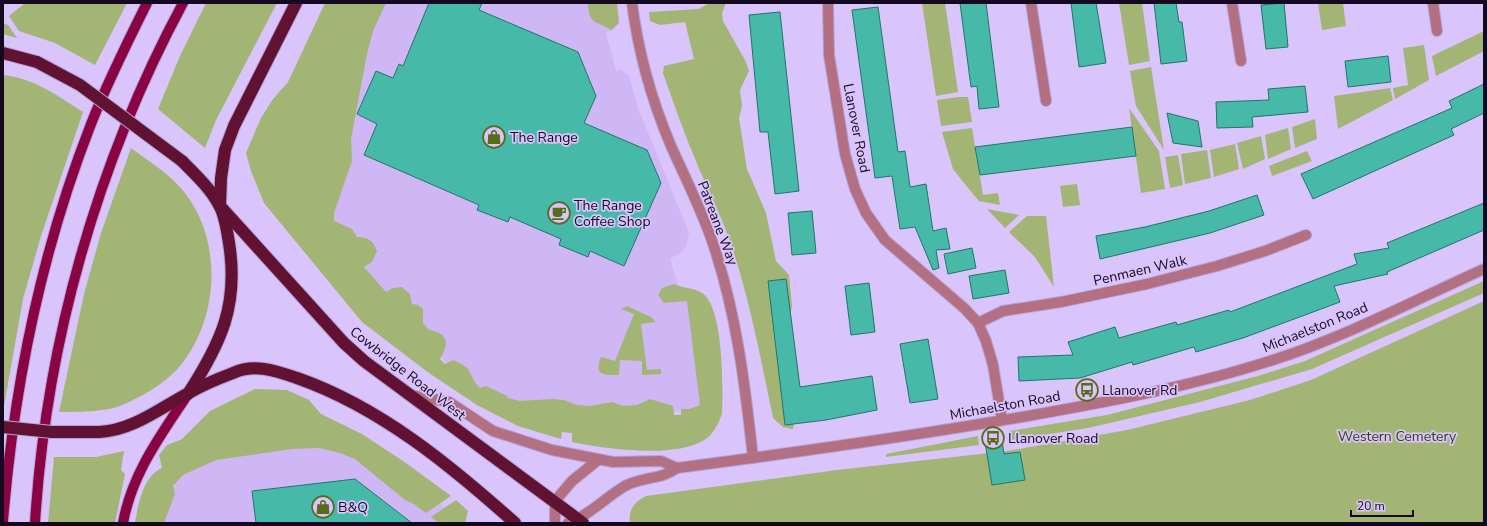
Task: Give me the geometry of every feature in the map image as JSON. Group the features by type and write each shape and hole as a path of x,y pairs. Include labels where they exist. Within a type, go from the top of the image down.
{"highway":[{"path":"188,394 208,362 222,331 232,288 232,266 227,233 220,206 224,154 234,126 296,3"},
{"name":"Cowbridge Road West","path":"3,53 37,62 80,85 182,161 202,182 220,206 344,343 408,395 555,501 577,522"},
{"path":"3,427 52,432 107,432 129,425 234,372 248,368 263,368 309,382 359,406 405,434 440,460 515,523"}],"main road":[{"path":"3,521 7,466 14,411 39,286 62,206 91,123 147,3"},
{"path":"35,523 37,483 52,377 70,297 86,240 114,156 155,60 183,3"},
{"path":"124,523 130,493 143,464 188,394"}],"street":[{"name":"Patreane Way","path":"632,3 639,43 658,111 671,145 697,203 724,279 744,382 753,458"},
{"name":"Llanover Road","path":"828,3 829,55 845,154 855,189 866,214 884,240 964,308 978,323 986,341 993,365 1002,420"},
{"path":"1031,3 1046,101"},
{"path":"1232,3 1241,61"},
{"path":"1433,3 1438,32"},
{"name":"Penmaen Walk","path":"978,323 1003,311 1061,302 1147,284 1217,266 1265,251 1306,235"},
{"name":"Michaelston Road","path":"577,522 597,504 625,486 640,479 662,476 677,468 753,458 1080,407 1151,392 1275,360 1322,342 1484,269"},
{"name":"Michaelston Road","path":"408,395 449,402 494,431 511,438 552,450 598,460 630,463 661,462 677,468"},
{"path":"555,523 555,501 567,486 598,460"}],"shaded area":[{"path":"381,3 617,3 619,23 614,29 606,33 616,71 621,70 629,76 638,108 689,233 686,246 681,252 670,259 679,288 693,290 705,411 499,414 449,366 330,227 362,50"},
{"path":"328,431 426,492 462,523 151,523 172,464"}],"green space":[{"path":"25,3 127,3 95,65 55,43 19,31 9,16"},
{"path":"206,3 277,3 216,120 205,148 158,109 180,56"},
{"path":"325,3 386,3 373,31 367,54 351,139 352,161 334,213 334,221 352,229 357,237 370,240 374,244 377,251 372,262 364,267 386,292 393,288 402,287 410,294 412,304 418,305 423,309 423,323 429,330 436,331 444,337 446,344 440,359 445,364 453,360 465,366 480,388 486,386 507,396 508,398 520,401 552,399 564,400 577,405 590,406 612,402 623,406 637,405 650,399 673,406 674,415 681,415 681,409 689,409 700,405 687,301 664,303 658,295 662,288 674,284 696,290 702,293 709,301 715,314 721,349 722,413 716,428 709,437 693,445 677,449 640,451 572,442 572,433 562,432 561,439 518,426 477,405 429,373 362,322 264,203 251,171 246,153 261,118 273,99 288,82"},
{"path":"588,3 617,3 619,23 611,30 594,21 590,16"},
{"path":"709,3 726,3 722,13 723,21 746,62 749,71 740,90 742,106 739,118 747,169 766,213 776,261 789,275 792,307 785,338 795,417 793,429 783,427 773,418 738,265 724,224 702,176 663,73 664,66 694,59 685,22 660,25 650,21 649,12 699,9"},
{"path":"922,3 945,3 958,92 936,96"},
{"path":"1119,3 1142,3 1150,61 1129,65"},
{"path":"1318,3 1343,3 1346,26 1322,30"},
{"path":"3,23 8,25 17,38 3,34"},
{"path":"1484,31 1484,51 1436,76 1432,56"},
{"path":"1424,45 1429,80 1395,99 1393,88 1408,85 1403,48"},
{"path":"1151,67 1164,150 1136,106 1130,71"},
{"path":"3,75 35,84 55,94 83,112 41,236 23,299 4,406"},
{"path":"1390,88 1393,100 1338,129 1334,96"},
{"path":"968,97 972,122 941,126 937,100"},
{"path":"1129,108 1159,151 1165,189 1141,193"},
{"path":"1315,119 1317,139 1295,148 1292,127"},
{"path":"972,128 983,195 998,193 1000,205 979,201 953,169 942,132"},
{"path":"1288,128 1291,149 1268,159 1265,135"},
{"path":"1261,136 1265,159 1243,169 1237,143"},
{"path":"1235,144 1239,169 1214,177 1210,150"},
{"path":"131,148 160,169 179,186 197,213 206,234 210,257 211,280 209,304 203,326 193,347 180,366 167,379 152,389 120,406 113,408 90,411 59,412 84,294 101,233"},
{"path":"1207,150 1211,178 1185,184 1181,154"},
{"path":"1307,151 1312,161 1272,176 1269,166"},
{"path":"1178,155 1183,185 1170,188 1165,157"},
{"path":"1077,184 1080,205 1063,207 1060,186"},
{"path":"987,209 1019,215 1005,228"},
{"path":"1027,216 1046,216 1054,287 1035,257 1009,232"},
{"path":"1484,281 1484,293 1312,369 1200,402 1088,428 1011,440 1010,431 1107,415 1258,376 1305,361"},
{"name":"Western Cemetery","path":"1484,301 1484,523 630,523 630,514 633,506 646,496 837,470 1007,451 1127,430 1250,400 1311,380"},
{"path":"627,306 651,317 656,322 641,324 647,370 661,369 661,374 642,375 642,361 620,360 619,375 608,375 599,371 601,357 615,361 634,314 621,309"},
{"path":"255,389 287,390 309,400 321,414 362,434 406,463 451,496 426,513 414,504 405,500 355,459 340,453 320,448 292,449 216,460 183,475 173,486 175,494 164,523 135,523 142,492 150,477 162,468 159,455 167,445 182,439 210,411"},
{"path":"978,436 979,445 886,457 886,454"},
{"path":"124,451 121,470 125,474 115,523 48,523 54,457 96,457"},
{"path":"456,500 468,511 465,523 439,523 431,517"}],"building":[{"name":"The Range","path":"429,3 482,3 479,10 578,52 596,96 584,123 647,150 661,183 624,266 590,251 588,257 559,245 561,239 510,217 508,222 477,210 479,205 364,155 377,124 357,114 376,71 393,78 399,64 403,66"},
{"path":"960,3 986,3 999,107 979,109 977,86 971,87"},
{"path":"1071,3 1096,3 1106,63 1079,67"},
{"path":"1154,3 1176,3 1179,22 1182,22 1187,61 1161,64"},
{"path":"1284,3 1288,47 1266,49 1261,5"},
{"path":"878,7 898,152 905,151 910,187 926,184 933,231 946,228 950,249 936,250 939,268 933,270 915,227 900,229 892,176 875,178 852,10"},
{"path":"780,12 799,191 775,194 768,132 760,132 749,15"},
{"path":"1388,56 1391,82 1348,87 1345,61"},
{"path":"1484,84 1484,113 1451,129 1454,135 1313,199 1301,174 1452,108 1449,101"},
{"path":"1305,86 1308,112 1252,117 1253,127 1217,128 1216,102 1269,100 1268,89"},
{"path":"1167,113 1198,121 1202,147 1173,143"},
{"path":"1132,127 1136,156 980,175 975,147"},
{"path":"1257,195 1264,215 1210,233 1100,259 1096,236 1145,227 1209,211"},
{"path":"1484,203 1484,230 1387,272 1388,274 1334,286 1340,302 1243,338 1196,352 1194,347 1133,365 1132,362 1080,378 1019,381 1018,357 1073,355 1068,342 1115,327 1119,338 1176,322 1177,325 1229,310 1230,312 1357,264 1354,254 1389,248 1387,243"},
{"path":"812,211 816,253 792,255 788,213"},
{"path":"972,248 976,268 948,274 944,254"},
{"path":"1005,270 1009,293 973,299 969,276"},
{"path":"786,279 800,387 872,376 877,410 826,420 785,425 768,281"},
{"path":"869,283 875,332 851,335 845,286"},
{"path":"928,339 938,399 910,403 900,344"},
{"path":"1001,433 1004,454 1020,452 1025,480 992,485 984,436"},
{"name":"B&Q","path":"355,479 412,523 256,523 252,491"}],"place":[{"name":"The Range","path":"494,137"},
{"name":"The Range Coffee Shop","path":"559,213"},
{"name":"Llanover Rd","path":"1087,390"},
{"name":"Llanover Road","path":"993,438"},
{"name":"B&Q","path":"323,507"}]}
